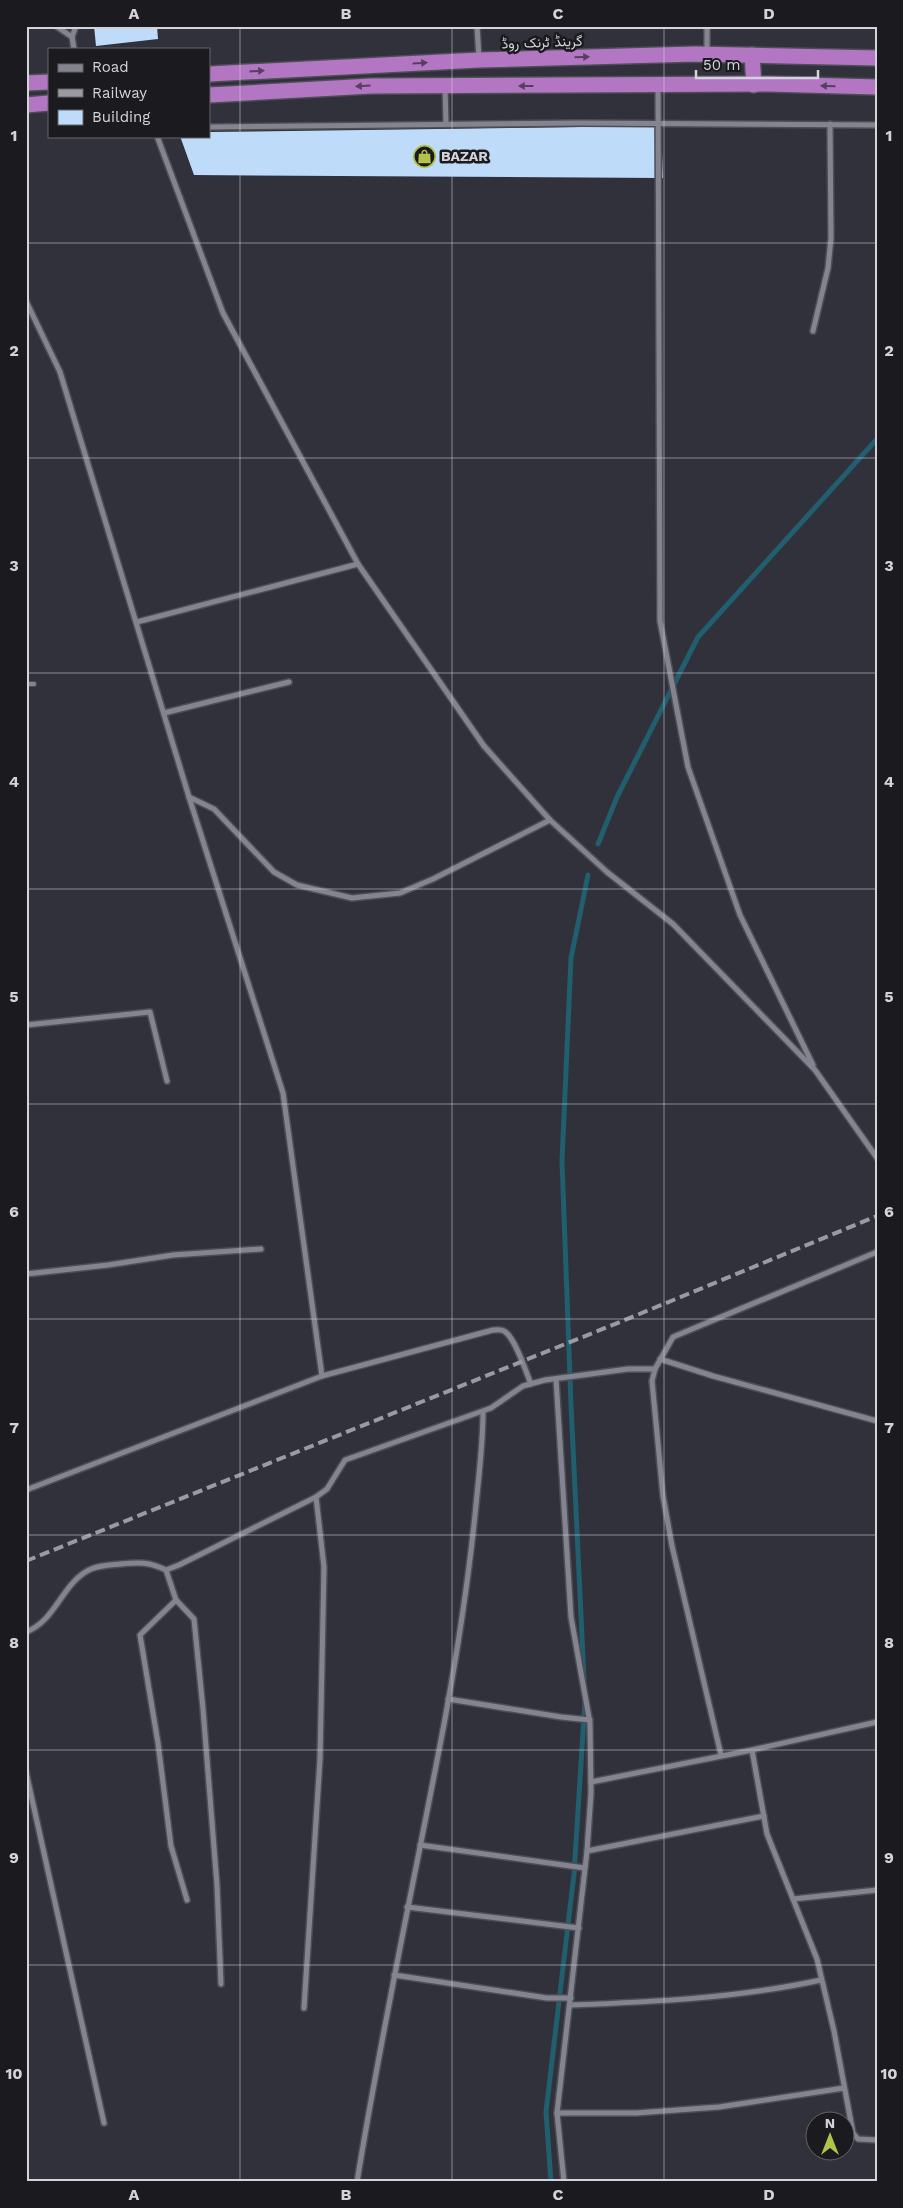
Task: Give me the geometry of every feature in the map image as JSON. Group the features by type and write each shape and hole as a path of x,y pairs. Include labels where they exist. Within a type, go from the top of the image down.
{"highway":[{"name":"گرینڈ ٹرنک روڈ","path":"210,74 479,60 707,54 877,58"},
{"path":"752,55 754,84"},
{"path":"26,83 48,82"},
{"path":"210,95 371,86 754,84 877,87"},
{"path":"26,105 48,103"}],"street":[{"path":"56,26 72,37"},
{"path":"74,48 72,37 76,26"},
{"path":"477,26 479,60"},
{"path":"707,26 707,54"},
{"path":"658,85 660,621 688,767 740,915 816,1070 877,1158"},
{"path":"445,86 446,124"},
{"path":"210,127 658,123 877,125"},
{"path":"814,331 828,268 831,238 830,124"},
{"path":"158,138 223,313 358,564 484,746 550,820 607,872 673,924 816,1070"},
{"path":"26,301 60,372 138,622 189,797 283,1093 322,1376"},
{"path":"138,622 358,564"},
{"path":"164,713 289,682"},
{"path":"189,797 214,809 274,872 296,885 352,898 400,893 433,879 550,820"},
{"path":"26,1026 150,1012 167,1081"},
{"path":"26,1274 108,1265 173,1255 261,1249"},
{"path":"721,1755 672,1546 665,1504 652,1381 655,1368 673,1337 877,1252"},
{"path":"26,1490 322,1376 493,1330 503,1330 515,1346 531,1384"},
{"path":"660,1359 713,1376 877,1421"},
{"path":"166,1570 316,1497 327,1489 345,1460 483,1412 531,1384 556,1378 628,1369 655,1368"},
{"path":"556,1378 571,1617 590,1720 591,1782 586,1868 558,2113 564,2182"},
{"path":"357,2182 394,1975 460,1634 473,1537 483,1435 483,1412"},
{"path":"304,2008 320,1759 324,1566 316,1497"},
{"path":"26,1632 45,1620 77,1578 90,1570 107,1565 138,1562 152,1563 166,1570 176,1600 194,1619 204,1710 217,1885 221,1984"},
{"path":"176,1600 140,1635 158,1743 171,1846 187,1900"},
{"path":"448,1699 590,1720"},
{"path":"591,1782 752,1750 877,1722"},
{"path":"752,1750 767,1834 817,1958 853,2133 858,2139 877,2140"},
{"path":"26,1772 104,2123"},
{"path":"587,1851 764,1816"},
{"path":"420,1845 586,1868"},
{"path":"793,1899 877,1890"},
{"path":"408,1907 579,1928"},
{"path":"394,1975 547,1998 571,1998"},
{"path":"570,2005 700,1999 789,1987 821,1980"},
{"path":"558,2113 636,2113 710,2108 844,2088"}],"lane":[{"path":"26,684 34,684"}],"building":[{"path":"94,26 157,26 158,39 96,46"},
{"name":"BAZAR","path":"661,126 663,178 194,175 181,138 210,138 210,132"}],"waterway":[{"path":"598,844 617,797 698,637 877,439"},
{"path":"584,1679 562,1161 571,958 588,875"},
{"path":"551,2182 546,2112 574,1874 585,1700"}],"railway":[{"path":"26,1561 620,1322 877,1216"}],"place":[{"name":"BAZAR","path":"425,156"}]}
